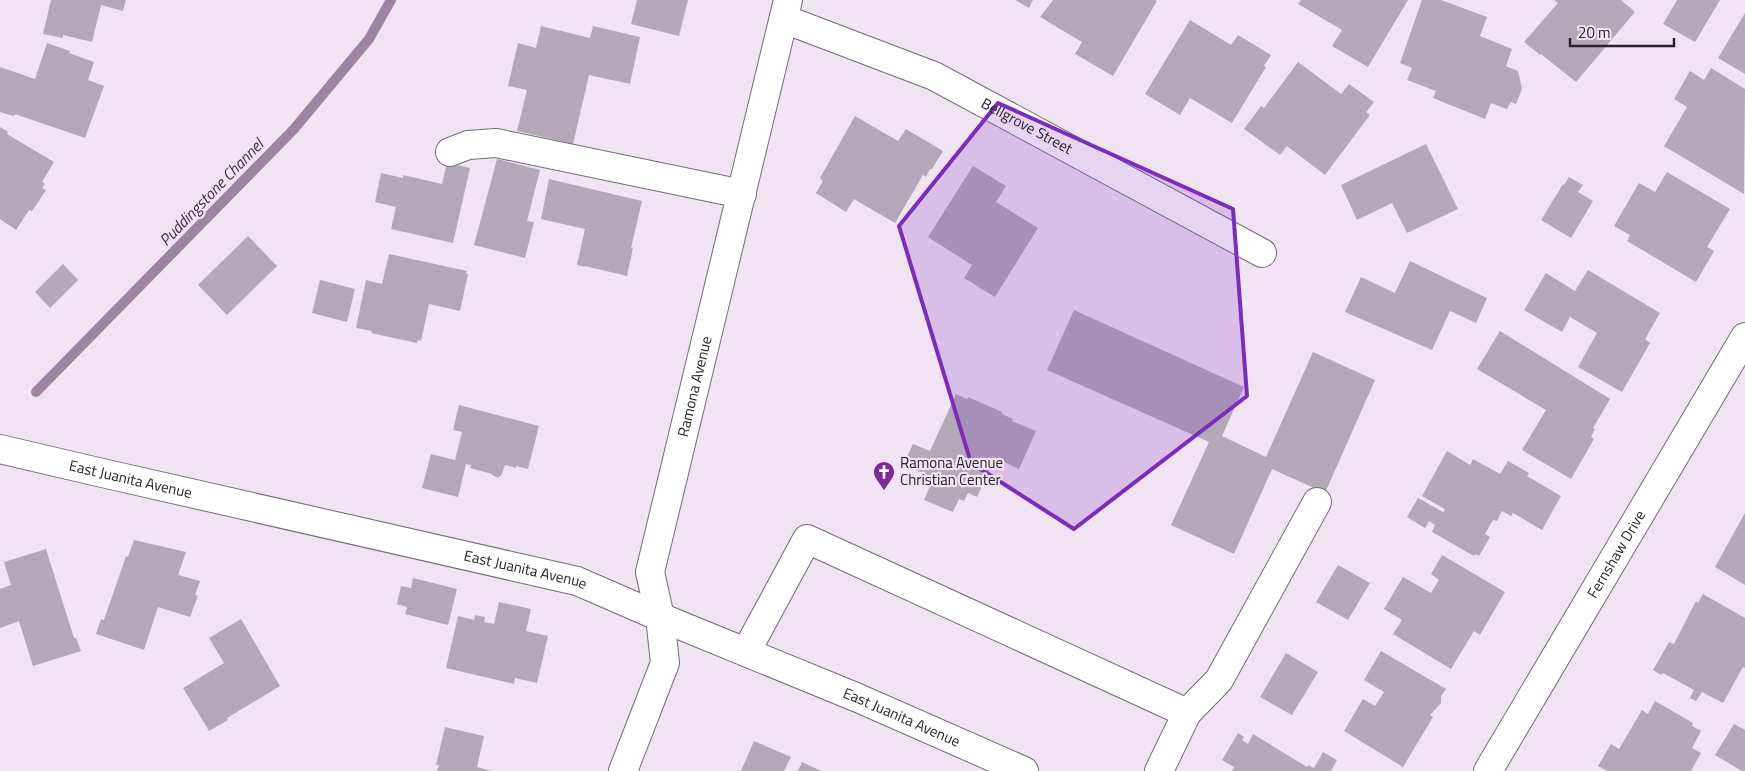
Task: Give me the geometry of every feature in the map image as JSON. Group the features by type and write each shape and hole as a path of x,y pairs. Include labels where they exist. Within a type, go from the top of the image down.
{"street":[{"name":"Ramona Avenue","path":"623,771 665,663 660,617 650,572 786,9"},
{"name":"Bellgrove Street","path":"786,9 934,76 1262,253"},
{"path":"450,152 468,145 496,143 742,194"},
{"name":"Fernshaw Drive","path":"1488,771 1745,337"},
{"name":"East Juanita Avenue","path":"0,449 577,581 858,698 1024,771"},
{"path":"1159,771 1187,712 1219,680 1317,502"},
{"path":"746,652 807,539 1187,712"}],"highlighted area":[{"path":"998,103 1233,209 1247,396 1074,529 971,463 899,226"}],"building":[{"path":"51,0 126,0 123,11 101,5 92,42 63,35 63,38 43,34"},
{"path":"637,0 688,0 679,36 631,24"},
{"path":"1015,0 1033,0 1029,8"},
{"path":"1053,0 1157,1 1113,76 1075,54 1082,42 1040,17"},
{"path":"1301,0 1408,0 1368,67 1332,46 1342,30 1298,4"},
{"path":"1422,0 1441,0 1487,17 1480,36 1512,49 1506,66 1518,71 1522,89 1516,104 1511,102 1507,109 1491,103 1485,119 1433,98 1436,91 1407,80 1412,68 1400,63"},
{"path":"1554,0 1621,0 1635,12 1576,82 1524,42 1558,3"},
{"path":"1677,0 1720,0 1695,42 1663,24"},
{"path":"1745,13 1745,74 1718,58"},
{"path":"1190,20 1231,45 1238,35 1271,55 1264,66 1266,67 1232,123 1190,98 1180,115 1145,94"},
{"path":"541,26 590,38 593,26 640,37 630,84 589,75 573,144 517,131 527,90 508,86 518,43 536,48"},
{"path":"47,43 94,62 88,80 104,86 85,138 15,114 14,116 0,112 0,67 35,79"},
{"path":"1298,62 1341,94 1349,84 1374,102 1366,112 1370,115 1325,175 1287,146 1280,155 1244,129 1261,106 1264,108"},
{"path":"1711,68 1745,89 1744,194 1664,146 1687,107 1674,99 1690,71 1704,80"},
{"path":"855,116 898,141 906,129 943,151 926,177 923,175 895,223 854,199 846,212 816,193 823,181 820,178"},
{"path":"0,127 8,132 7,134 54,162 42,182 45,184 42,188 46,190 32,211 29,210 16,230 0,219"},
{"path":"1426,144 1458,209 1407,233 1392,203 1357,220 1341,185"},
{"path":"497,159 540,170 527,221 534,222 525,258 474,245"},
{"path":"447,163 470,168 453,243 391,229 396,207 375,202 381,173 403,178 403,175 442,184"},
{"path":"973,166 1006,186 996,202 1038,228 995,297 964,278 972,265 928,237"},
{"path":"1667,172 1730,209 1707,247 1714,251 1696,282 1627,241 1630,235 1614,226 1639,183 1655,192"},
{"path":"1569,177 1583,185 1578,192 1593,201 1571,238 1541,220"},
{"path":"549,179 642,201 631,248 633,248 627,276 577,265 585,229 541,219"},
{"path":"248,236 277,266 227,315 198,285"},
{"path":"389,254 467,271 466,274 468,274 460,311 429,304 421,341 418,340 417,343 356,328 366,280 382,284"},
{"path":"1410,261 1487,298 1476,323 1450,311 1432,350 1345,312 1361,277 1395,293"},
{"path":"63,264 78,280 50,308 35,292"},
{"path":"1588,270 1660,313 1645,339 1650,343 1622,392 1578,367 1597,333 1570,317 1562,332 1524,310 1546,273 1575,291"},
{"path":"320,280 355,289 347,322 312,313"},
{"path":"1074,310 1244,387 1222,436 1266,457 1313,352 1375,380 1325,493 1272,469 1234,554 1171,525 1209,442 1047,370"},
{"path":"1500,331 1610,399 1593,428 1595,429 1591,437 1594,439 1571,479 1522,450 1546,410 1477,369"},
{"path":"956,394 967,399 968,397 1002,412 1002,414 1013,419 1012,421 1036,431 1019,469 995,458 977,497 968,493 964,501 959,499 953,512 924,500 932,477 903,465 913,444 930,451"},
{"path":"459,405 539,426 528,469 505,465 499,478 470,468 471,465 466,464 458,497 422,488 431,454 455,460 462,432 453,430"},
{"path":"1447,451 1470,465 1473,459 1500,474 1508,461 1529,473 1527,476 1561,496 1542,530 1513,513 1511,516 1502,511 1497,521 1493,520 1485,534 1490,537 1479,556 1475,554 1474,556 1432,532 1435,525 1429,521 1425,528 1407,517 1418,498 1443,512 1445,509 1422,496"},
{"path":"1745,513 1745,585 1715,567"},
{"path":"134,540 186,552 178,575 200,581 195,595 198,596 190,617 158,607 144,650 96,634 101,619 104,620 126,556 128,557"},
{"path":"46,549 74,638 76,638 81,651 33,666 19,621 0,628 0,589 11,585 4,562"},
{"path":"1442,555 1505,592 1480,635 1474,631 1451,669 1393,634 1402,620 1384,609 1403,577 1431,593 1439,580 1431,574"},
{"path":"1338,565 1370,583 1348,620 1316,602"},
{"path":"413,578 457,589 448,625 405,614 407,607 397,604 401,586 411,588"},
{"path":"1703,594 1745,618 1745,668 1743,667 1723,703 1702,692 1696,701 1690,698 1694,690 1663,673 1661,675 1653,670 1669,642 1674,644 1696,601 1698,603"},
{"path":"499,602 531,609 526,631 548,636 537,683 515,678 514,684 446,668 458,616 474,620 475,615 485,617 484,622 494,624"},
{"path":"241,619 280,686 209,731 183,688 224,663 209,638"},
{"path":"1381,651 1446,689 1441,696 1441,703 1430,715 1433,717 1403,767 1344,731 1363,699 1375,706 1384,692 1364,680"},
{"path":"1286,653 1318,672 1292,715 1260,697"},
{"path":"1655,701 1693,723 1692,726 1701,731 1692,748 1701,753 1691,771 1607,771 1598,766 1611,744 1619,749 1642,710 1648,714"},
{"path":"1734,724 1745,730 1745,771 1715,755"},
{"path":"445,727 484,736 477,767 491,771 437,771 439,765 436,765"},
{"path":"1238,733 1244,737 1242,740 1248,744 1253,734 1307,767 1308,765 1314,768 1323,752 1337,760 1331,771 1232,771 1234,767 1222,760"},
{"path":"754,741 791,757 784,771 741,771"},
{"path":"802,762 821,771 798,771"}],"waterway":[{"name":"Puddingstone Channel","path":"36,392 294,129 369,39 391,0"}],"place":[{"name":"Ramona Avenue Christian Center","path":"884,491"}]}
